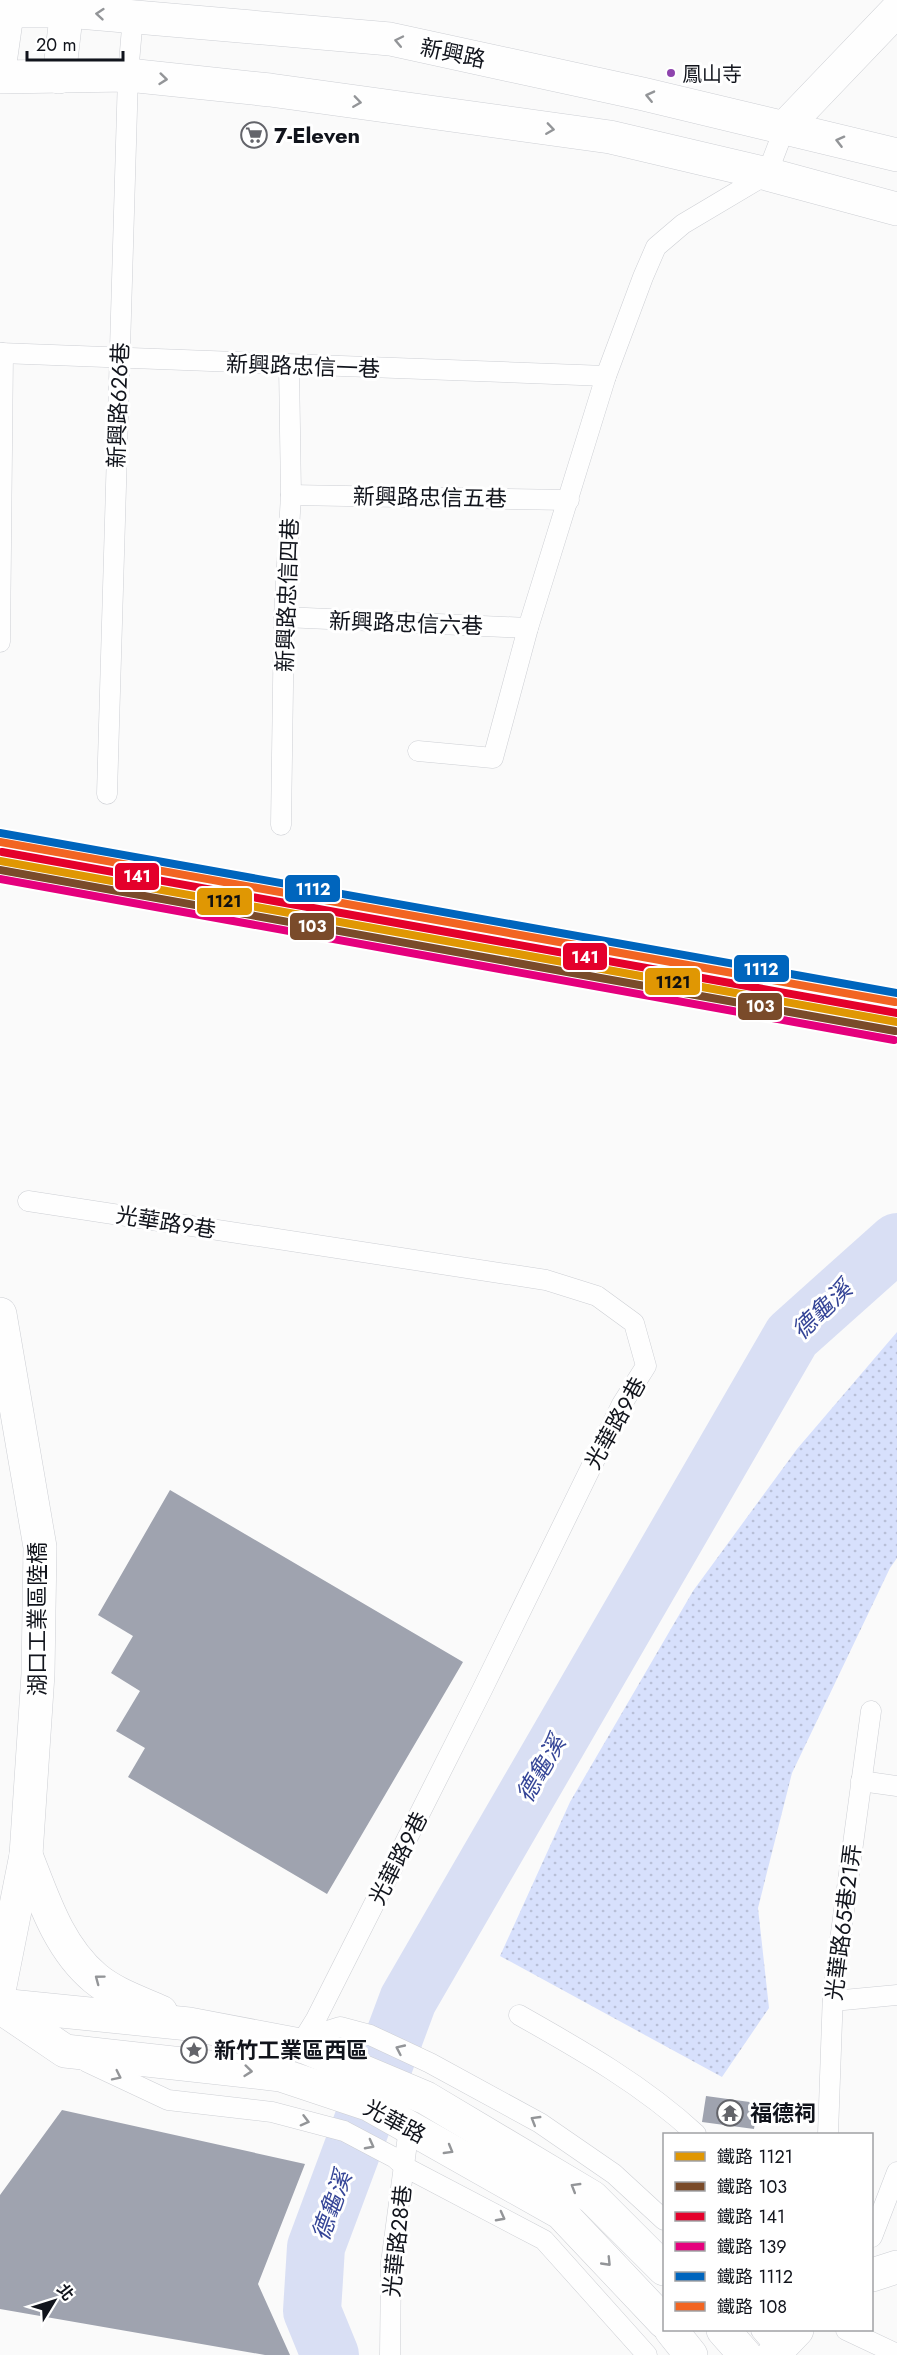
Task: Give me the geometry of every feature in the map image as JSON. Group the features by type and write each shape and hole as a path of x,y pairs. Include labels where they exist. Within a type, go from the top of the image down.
{"street":[{"name":"新興路","path":"5,7 67,5 133,16 390,39 897,155"},
{"path":"59,77 67,5"},
{"path":"0,63 5,7"},
{"path":"784,128 897,10"},
{"path":"0,77 128,75 270,90 610,137 767,174 897,209"},
{"name":"湖口工業區陸橋","path":"0,1314 40,1547 38,1674 26,1855 0,1986"},
{"path":"26,1855 50,1919 75,1956 95,1978 122,1995 189,2024"},
{"name":"光華路","path":"0,2006 189,2024 300,2045 356,2084 368,2104 561,2213 663,2321"},
{"name":"光華路","path":"0,2006 65,2051 356,2084 416,2094 592,2197 663,2268"},
{"path":"873,2275 897,2267"},
{"path":"672,2331 691,2355"},
{"path":"724,2331 745,2355"}],"lane":[{"name":"新興路626巷","path":"107,794 128,75 133,16"},
{"path":"418,751 493,758 528,628 606,376 656,247 683,224 767,174 784,128"},
{"path":"0,642 2,353"},
{"name":"新興路忠信一巷","path":"2,353 289,366 606,376"},
{"name":"新興路忠信四巷","path":"281,825 284,617 291,495 289,366"},
{"name":"新興路忠信五巷","path":"291,495 569,500"},
{"name":"新興路忠信六巷","path":"284,617 528,628"},
{"name":"光華路9巷","path":"28,1201 546,1280 597,1296 634,1323 646,1366 622,1404 471,1711 316,2019 300,2045"},
{"name":"光華路65巷21弄","path":"828,2133 833,2001 842,1917 871,1711"},
{"path":"861,1781 897,1786"},
{"path":"833,2001 897,1995"},
{"path":"519,2015 599,2060 695,2133"},
{"path":"300,2045 318,2034 340,2027 370,2035 430,2063 540,2123 614,2174 663,2219"},
{"name":"光華路","path":"65,2051 168,2100 272,2112 344,2131 544,2240 647,2355"},
{"name":"光華路28巷","path":"390,2355 391,2263 404,2124"},
{"path":"873,2233 897,2172"},
{"path":"848,2331 897,2354"}],"shaded area":[{"path":"897,1332 897,1558 890,1568 792,1773 758,1908 769,2008 722,2077 500,1956 570,1802 693,1591 797,1449"}],"building":[{"path":"170,1490 463,1662 327,1894 128,1777 145,1748 116,1731 140,1691 111,1673 133,1636 98,1615"},
{"name":"福德祠","path":"706,2096 757,2103 754,2129 702,2122"},
{"path":"62,2110 305,2164 258,2284 290,2355 265,2355 0,2309 0,2195"}],"waterway":[{"name":"德龜溪","path":"330,2355 312,2311 316,2247 408,2000 792,1336 897,1242"}],"rail line":[{"name":"1112","path":"0,833 897,993"},
{"name":"108","path":"0,842 895,1002"},
{"name":"141","path":"2,852 897,1013"},
{"name":"1121","path":"0,861 897,1022"},
{"name":"103","path":"0,870 895,1031"},
{"name":"139","path":"0,879 894,1040"}],"place":[{"name":"鳳山寺","path":"671,73"},
{"name":"7-Eleven","path":"254,135"},
{"name":"新竹工業區西區","path":"194,2050"},
{"name":"福德祠","path":"730,2113"}]}
